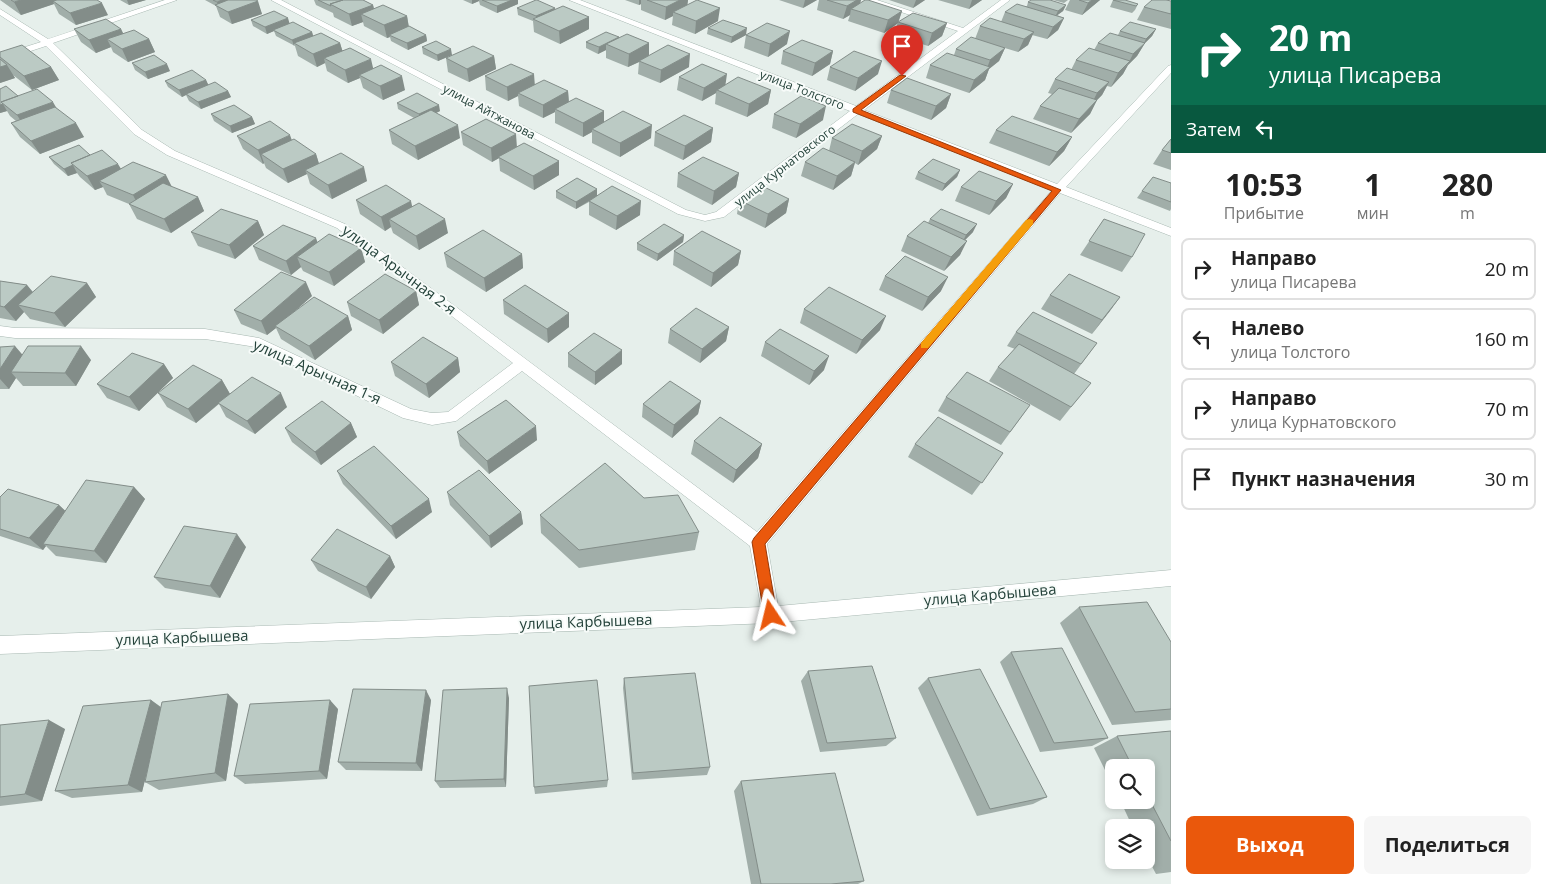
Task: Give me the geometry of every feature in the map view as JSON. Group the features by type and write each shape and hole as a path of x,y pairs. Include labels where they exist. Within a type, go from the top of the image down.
{"street":[{"path":"0,58 173,0"},
{"name":"улица Айтжанова","path":"275,0 682,212 705,218"},
{"name":"улица Толстого","path":"573,0 1057,190 1171,232"},
{"path":"869,0 965,31"},
{"name":"улица Курнатовского","path":"705,218 720,215 1006,0"},
{"name":"улица Арычная 2-я","path":"0,11 46,42 138,132 171,153 341,226 758,542"},
{"path":"771,615 758,542 1057,190 1171,68"},
{"name":"улица Арычная 1-я","path":"0,331 16,333 205,334 259,343 408,414 432,419 451,417 523,364"},
{"name":"улица Карбышева","path":"0,645 771,615 1171,578"}],"building":[{"path":"97,0 102,3 70,13 53,1"},
{"path":"228,0 258,1 228,12 215,5"},
{"path":"318,0 343,0 330,4 331,6"},
{"path":"343,0 363,0 373,5 349,14 330,4"},
{"path":"482,0 512,0 497,6"},
{"path":"537,0 555,8 536,16 517,8"},
{"path":"647,0 680,0 666,7"},
{"path":"697,0 720,8 696,21 673,12"},
{"path":"827,0 857,0 847,6"},
{"path":"865,0 902,11 888,20 851,9"},
{"path":"1031,0 1050,0 1066,5 1058,11 1028,2"},
{"path":"1079,0 1092,0 1088,3"},
{"path":"1113,0 1125,0 1138,4 1136,6"},
{"path":"1152,0 1171,1 1171,14 1144,7"},
{"path":"1017,4 1064,18 1053,27 1005,12"},
{"path":"383,5 407,16 384,25 361,14"},
{"path":"563,6 589,17 559,31 533,19"},
{"path":"274,11 288,18 265,27 251,20"},
{"path":"913,13 947,23 932,33 898,22"},
{"path":"990,18 1034,32 1024,39 980,26"},
{"path":"106,19 121,29 89,40 74,29"},
{"path":"723,20 747,28 732,37 708,28"},
{"path":"293,22 312,32 292,40 273,30"},
{"path":"1130,22 1156,29 1146,39 1120,31"},
{"path":"767,23 790,31 770,44 746,35"},
{"path":"409,26 426,35 407,43 389,35"},
{"path":"134,30 149,39 122,49 107,39"},
{"path":"606,32 619,37 599,47 586,42"},
{"path":"321,33 340,43 313,54 294,43"},
{"path":"1110,33 1145,43 1133,54 1098,43"},
{"path":"627,34 649,43 629,54 606,44"},
{"path":"971,37 1005,48 990,60 956,49"},
{"path":"802,40 833,51 815,63 783,51"},
{"path":"436,41 451,49 437,55 422,47"},
{"path":"22,45 51,67 24,76 0,57 0,52"},
{"path":"668,45 690,54 661,70 639,61"},
{"path":"473,46 494,56 467,69 446,58"},
{"path":"350,48 371,59 345,70 324,58"},
{"path":"1089,48 1130,61 1118,73 1076,60"},
{"path":"854,51 882,61 858,78 830,67"},
{"path":"947,53 990,67 974,80 930,65"},
{"path":"154,55 167,64 145,72 132,63"},
{"path":"0,59 7,65 0,67"},
{"path":"511,64 534,74 507,87 485,76"},
{"path":"702,64 727,74 704,88 679,77"},
{"path":"381,65 402,76 380,86 359,75"},
{"path":"1067,68 1109,82 1097,93 1055,79"},
{"path":"192,70 206,80 179,90 165,81"},
{"path":"738,77 771,90 749,104 717,90"},
{"path":"907,78 951,94 936,106 891,90"},
{"path":"544,80 568,91 543,105 518,93"},
{"path":"215,82 228,91 198,102 186,94"},
{"path":"6,86 18,96 1,102 3,104 0,105 0,89"},
{"path":"1059,88 1097,100 1079,119 1040,106"},
{"path":"37,89 53,102 17,115 1,102"},
{"path":"417,93 439,105 419,114 397,103"},
{"path":"801,96 826,106 800,124 774,114"},
{"path":"576,98 604,111 583,123 555,109"},
{"path":"234,105 252,117 230,126 211,114"},
{"path":"55,107 76,123 31,141 11,123"},
{"path":"431,110 458,125 415,146 389,130"},
{"path":"623,111 652,125 620,143 592,129"},
{"path":"684,115 713,128 685,146 655,132"},
{"path":"1012,116 1072,137 1057,152 996,130"},
{"path":"486,119 516,134 491,148 461,132"},
{"path":"270,121 290,135 258,150 237,136"},
{"path":"852,124 882,136 862,151 832,138"},
{"path":"294,139 316,154 283,169 261,154"},
{"path":"1171,139 1171,153 1162,150"},
{"path":"524,143 559,161 533,176 498,157"},
{"path":"79,145 90,155 71,163 73,165 64,169 49,157"},
{"path":"823,148 855,162 837,176 805,162"},
{"path":"102,150 118,164 87,176 71,163"},
{"path":"341,153 364,167 328,185 305,170"},
{"path":"703,157 739,173 714,191 678,173"},
{"path":"933,159 960,170 945,184 918,172"},
{"path":"133,162 166,175 133,195 99,181"},
{"path":"979,171 1013,184 996,201 961,187"},
{"path":"1153,177 1171,183 1171,202 1142,191"},
{"path":"577,178 597,189 576,202 556,191"},
{"path":"163,183 198,197 164,219 129,204"},
{"path":"386,185 411,201 381,217 356,200"},
{"path":"760,185 789,199 768,214 739,200"},
{"path":"612,186 641,201 617,216 589,201"},
{"path":"419,203 445,219 416,236 389,219"},
{"path":"221,209 258,221 229,245 191,232"},
{"path":"941,209 977,224 966,235 930,219"},
{"path":"1104,219 1145,234 1132,257 1089,241"},
{"path":"924,221 967,241 951,257 907,236"},
{"path":"664,224 684,235 658,254 637,243"},
{"path":"283,225 316,238 286,261 253,246"},
{"path":"483,230 522,254 484,278 444,253"},
{"path":"702,231 741,251 713,273 674,251"},
{"path":"329,234 361,248 329,272 297,257"},
{"path":"905,256 948,277 928,297 885,276"},
{"path":"281,272 306,282 261,321 234,310"},
{"path":"385,274 416,291 379,320 347,302"},
{"path":"1069,274 1120,297 1102,320 1050,295"},
{"path":"51,276 87,283 54,313 18,305"},
{"path":"0,281 27,285 4,307 0,306"},
{"path":"525,285 569,313 547,329 503,300"},
{"path":"829,287 886,316 862,340 804,309"},
{"path":"314,297 348,316 309,346 275,326"},
{"path":"696,308 729,327 702,349 670,329"},
{"path":"1033,312 1097,343 1081,364 1016,332"},
{"path":"780,329 829,356 814,371 765,342"},
{"path":"594,333 622,350 595,372 568,353"},
{"path":"423,337 458,358 426,384 391,362"},
{"path":"1019,344 1091,383 1071,407 998,367"},
{"path":"15,346 0,369 0,347"},
{"path":"28,346 81,346 65,373 11,372"},
{"path":"132,353 164,364 129,397 97,384"},
{"path":"193,365 222,380 188,409 158,393"},
{"path":"967,372 1030,405 1010,432 946,397"},
{"path":"252,377 281,393 247,421 218,403"},
{"path":"670,381 701,401 674,425 643,404"},
{"path":"506,400 536,426 487,461 457,432"},
{"path":"322,401 351,423 315,452 285,428"},
{"path":"720,417 762,444 736,470 694,441"},
{"path":"938,417 1003,453 982,483 915,444"},
{"path":"374,446 429,499 391,526 337,471"},
{"path":"605,463 644,498 678,495 699,532 579,550 540,515"},
{"path":"479,470 521,512 489,536 447,492"},
{"path":"86,480 134,487 94,551 43,544"},
{"path":"8,489 59,505 29,538 0,529 0,497"},
{"path":"184,526 237,534 210,586 154,577"},
{"path":"337,529 390,556 366,587 311,560"},
{"path":"1147,602 1171,642 1171,709 1135,712 1079,607"},
{"path":"1062,648 1108,738 1054,743 1011,652"},
{"path":"872,666 896,738 827,743 808,671"},
{"path":"980,669 1047,797 990,809 928,678"},
{"path":"695,673 710,767 633,773 624,678"},
{"path":"597,680 608,780 534,787 529,686"},
{"path":"507,688 504,779 435,781 443,690"},
{"path":"353,689 426,690 416,763 338,762"},
{"path":"228,694 215,773 145,782 162,702"},
{"path":"151,700 128,785 55,791 83,706"},
{"path":"330,700 319,771 234,776 250,704"},
{"path":"49,720 25,794 0,797 0,725"},
{"path":"1171,731 1171,841 1154,809 1155,759 1128,759 1117,736"},
{"path":"835,773 864,881 831,884 761,884 741,781"}],"slow traffic":[{"path":"925,346 1029,222"}],"route":[{"path":"771,615 758,542 1057,190 856,111 902,76"}]}
